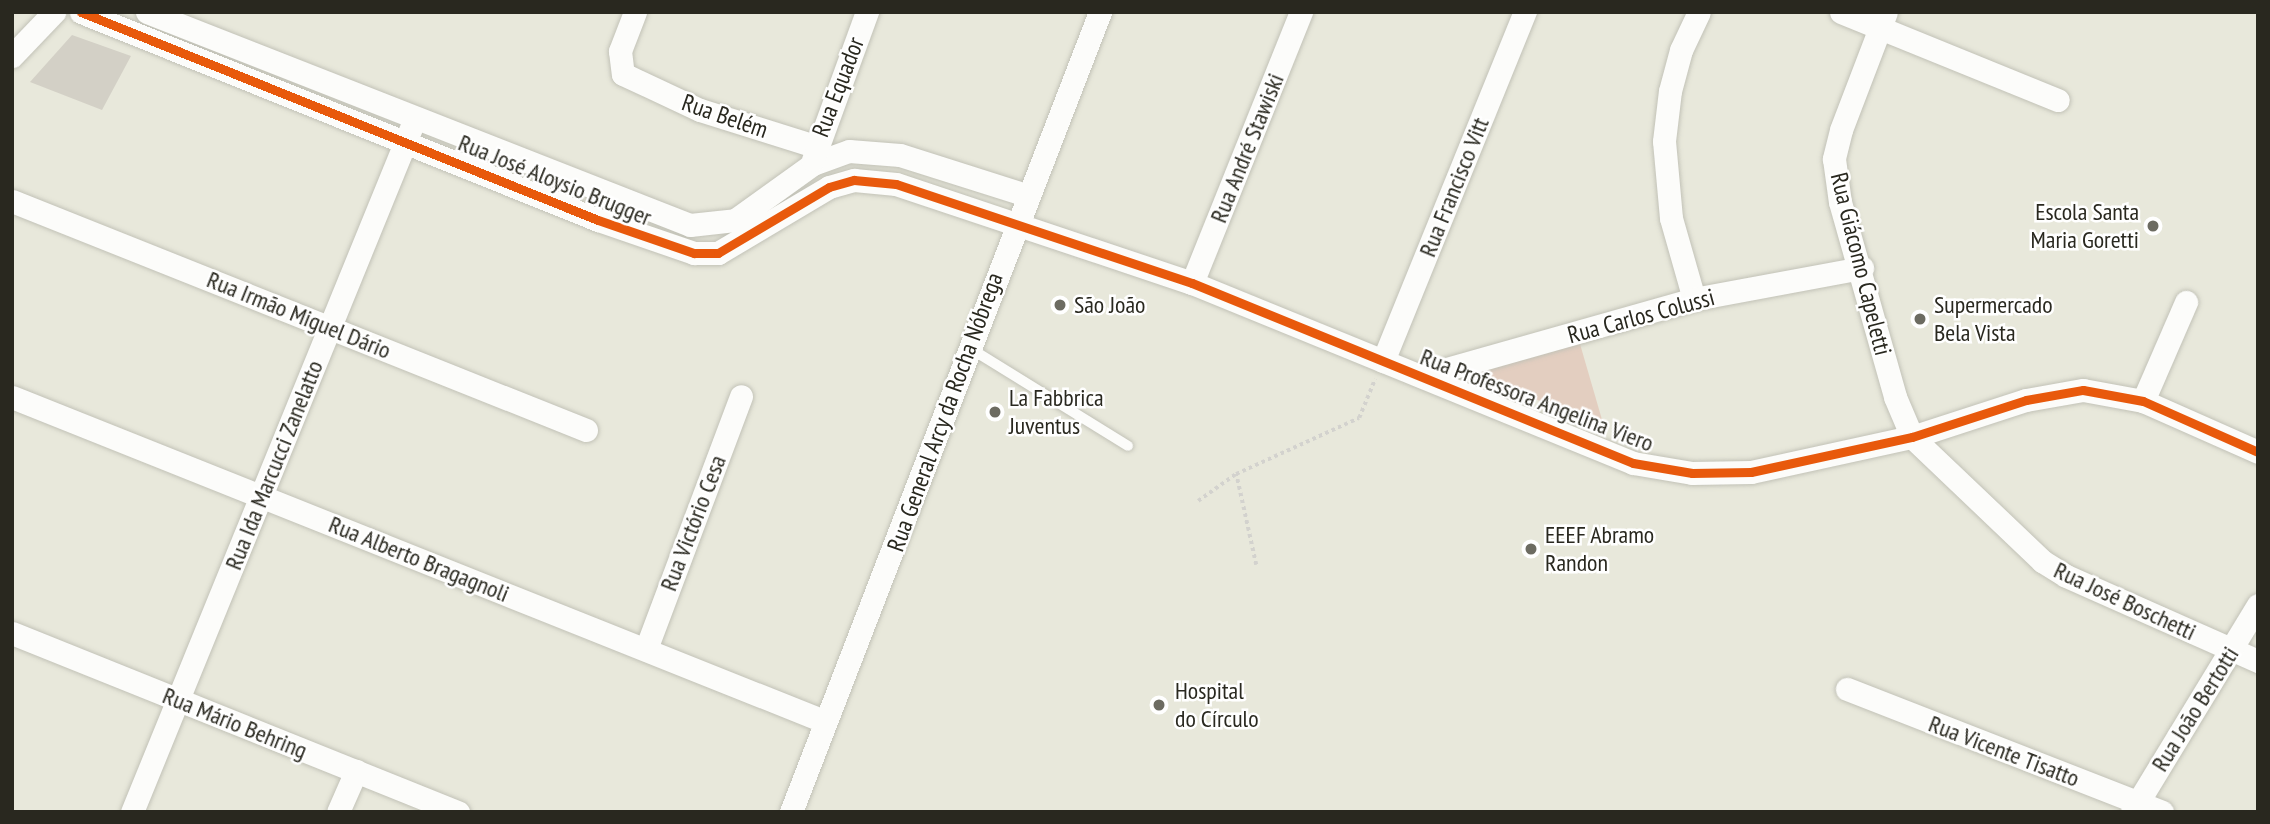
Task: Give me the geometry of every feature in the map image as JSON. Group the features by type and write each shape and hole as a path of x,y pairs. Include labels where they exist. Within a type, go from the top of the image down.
{"street":[{"path":"12,56 54,12"},
{"name":"Rua José Aloysio Brugger","path":"81,12 405,140 598,220 694,253 718,253 814,155 849,151 900,155 1026,195"},
{"name":"Rua José Aloysio Brugger","path":"147,12 670,220 741,230 813,195 854,180 896,184 1016,221"},
{"name":"Rua Belém","path":"635,12 619,64 623,74 700,110 814,155"},
{"name":"Rua Equador","path":"814,155 867,12"},
{"name":"Rua General Arcy da Rocha Nóbrega","path":"791,812 1026,195 1100,12"},
{"name":"Rua André Stawiski","path":"1192,283 1301,12"},
{"name":"Rua Francisco Vitt","path":"1383,360 1525,12"},
{"path":"1694,299 1671,218 1664,141 1676,70 1699,12"},
{"path":"1841,12 1883,20 2058,100"},
{"name":"Rua Giácomo Capeletti","path":"1883,20 1841,130 1834,159 1840,202 1862,268 1895,397 1912,437"},
{"name":"Rua Ida Marcucci Zanelatto","path":"132,812 177,699 264,498 329,327 415,118"},
{"path":"813,195 814,155"},
{"path":"896,184 900,155"},
{"path":"598,220 609,195"},
{"name":"Rua Irmão Miguel Dário","path":"12,201 586,430"},
{"path":"662,244 670,220"},
{"name":"Rua Professora Angelina Viero","path":"1016,221 1192,283 1633,463 1692,473 1751,472 1912,437 2026,400 2083,390 2143,401 2258,452"},
{"name":"Rua Carlos Colussi","path":"1422,376 1694,299 1862,268"},
{"path":"2143,401 2186,302"},
{"name":"Rua Victório Cesa","path":"646,649 741,396"},
{"name":"Rua Alberto Bragagnoli","path":"12,397 826,722"},
{"name":"Rua José Boschetti","path":"1912,437 2042,561 2078,582 2258,662"},
{"name":"Rua João Bertotti","path":"2134,807 2258,605"},
{"name":"Rua Mário Behring","path":"12,633 458,812"},
{"name":"Rua Vicente Tisatto","path":"1847,689 2134,807 2162,812"},
{"path":"338,812 356,771"}],"lane":[{"path":"968,347 1128,446"}],"path":[{"path":"1198,500 1236,474 1359,418 1383,360"},
{"path":"1236,474 1256,565"}],"shaded area":[{"path":"1580,344 1605,430 1472,371"}],"building":[{"path":"72,35 131,56 102,110 30,82"}],"cycle path":[{"path":"81,12 598,220 694,253 718,253 829,187 854,180 896,184 1192,283 1633,463 1692,473 1751,472 1912,437 2026,400 2083,390 2143,401 2258,452"}],"place":[{"name":"Escola Santa Maria Goretti","path":"2153,226"},
{"name":"São João","path":"1060,305"},
{"name":"Supermercado Bela Vista","path":"1920,319"},
{"name":"La Fabbrica Juventus","path":"995,412"},
{"name":"EEEF Abramo Randon","path":"1531,549"},
{"name":"Hospital do Círculo","path":"1159,705"}]}
